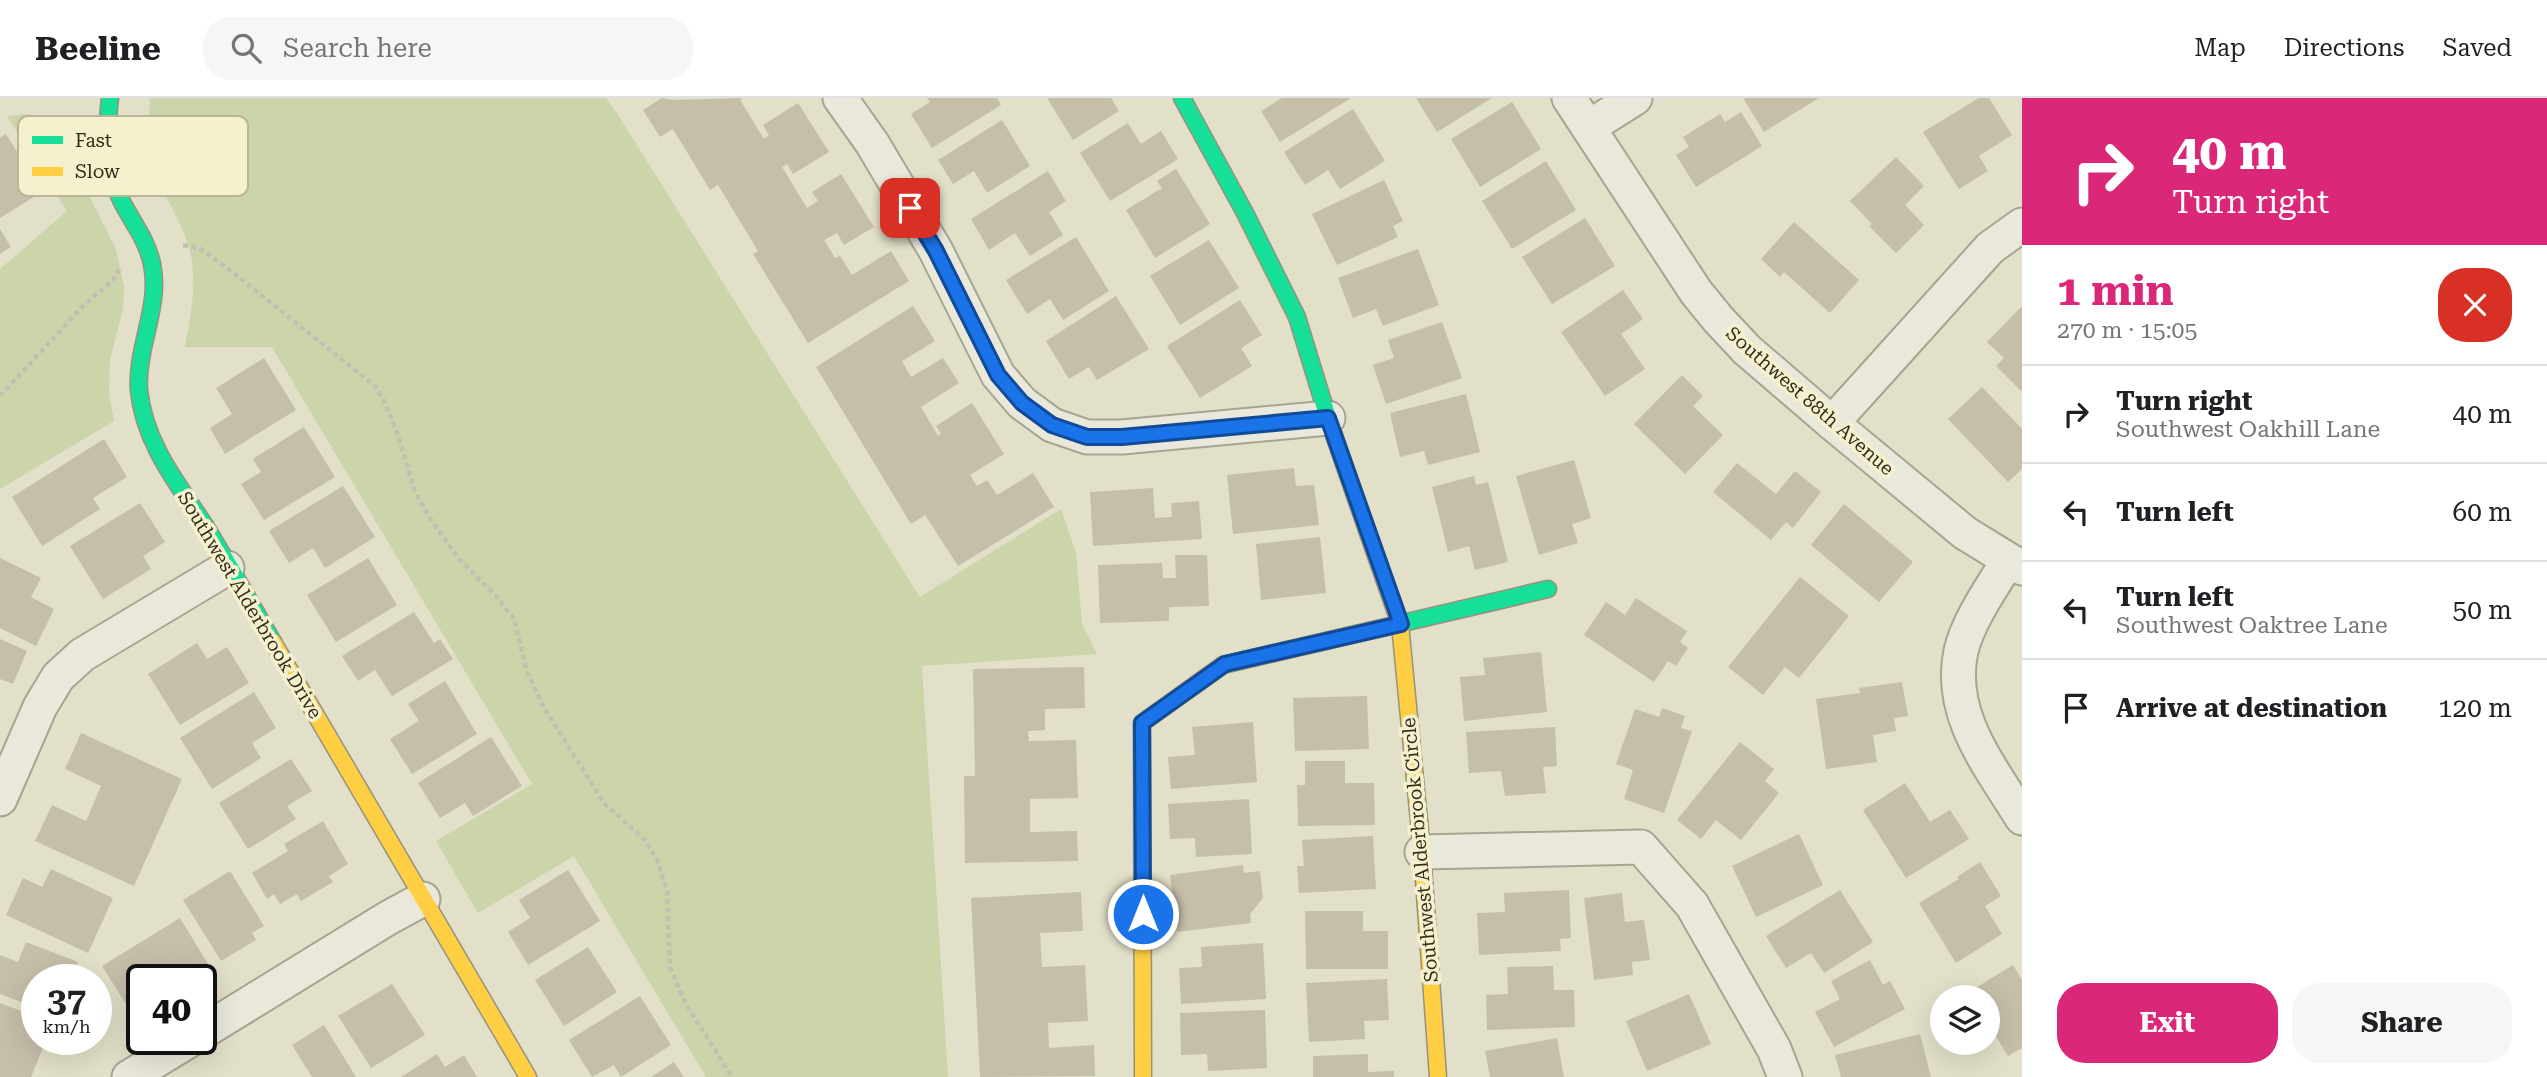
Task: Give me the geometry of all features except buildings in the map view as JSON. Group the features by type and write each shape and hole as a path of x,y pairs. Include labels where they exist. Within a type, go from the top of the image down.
{"street":[{"name":"Southwest Alderbrook Drive","path":"108,116 110,98"},
{"path":"839,98 872,143 936,251 998,375 1022,403 1052,425 1087,437 1122,437 1328,418"},
{"name":"Southwest Alderbrook Circle","path":"1182,98 1245,213 1297,317 1328,418 1401,624 1422,852 1438,1077"},
{"name":"Southwest 88th Avenue","path":"1569,98 1696,292 1747,350 1965,533 2015,564"},
{"path":"1589,128 1635,98"},
{"name":"Southwest Alderbrook Drive","path":"120,196 138,226 150,254 154,307 140,364 139,401 153,446 206,528 227,568 528,1077"},
{"path":"1832,423 1990,248 2022,225"},
{"path":"2015,564 1978,612 1962,650 1959,676 1962,711 1969,729 2022,818"},
{"path":"0,799 40,707 58,677 82,655 227,568"},
{"path":"1143,1077 1142,723 1225,664 1548,589"},
{"path":"1422,852 1641,847 1692,905 1774,1049 1785,1077"},
{"path":"217,1023 422,899"},
{"path":"130,1077 166,1055"}],"path":[{"path":"0,396 85,305 113,280 118,271 150,254 183,245 199,248 375,386 398,435 415,492 430,520 459,559 514,619 527,671 543,706 604,803 645,840 657,860 667,891 670,968 685,1002 732,1077"}],"green space":[{"path":"150,98 606,98 920,597 1061,509 1076,553 1082,624 1097,654 922,666 948,1077 706,1077 574,856 478,913 436,841 532,784 272,347 185,347 193,294 192,262 185,236 166,196 248,196 248,116 149,116"},
{"path":"25,114 39,116 18,116 18,133 7,116"},
{"path":"58,196 90,196 116,249 124,286 123,309 110,360 109,394 114,421 0,489 0,269 67,211"}],"traffic: fast":[{"path":"109,116 110,98"},
{"path":"1182,98 1245,213 1297,317 1367,530"},
{"path":"119,196 147,247 152,264 153,296 139,374 142,409 148,428 164,462 206,527 273,642"},
{"path":"1223,665 1548,589"}],"traffic: slow":[{"path":"1367,530 1400,624 1422,852 1438,1077"},
{"path":"273,642 528,1077"},
{"path":"1143,1077 1142,723 1223,665"}],"route":[{"path":"910,208 936,251 998,375 1022,403 1052,425 1087,437 1122,437 1328,418 1401,624 1225,664 1142,723 1143,914"}]}
